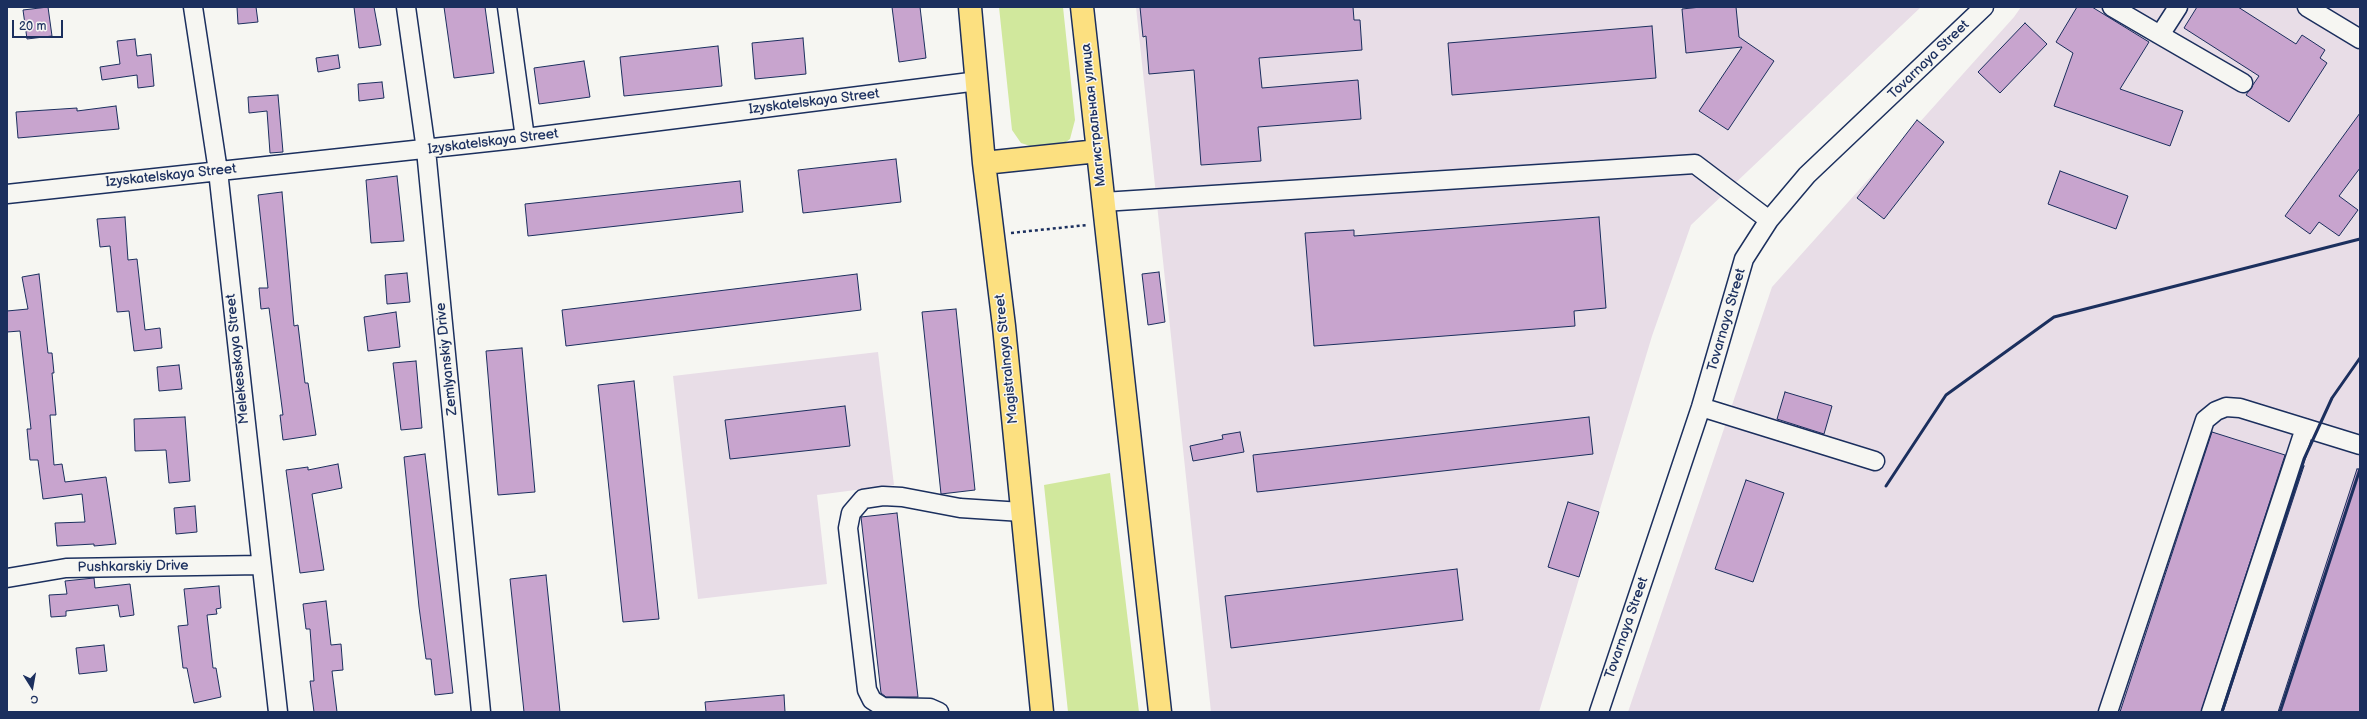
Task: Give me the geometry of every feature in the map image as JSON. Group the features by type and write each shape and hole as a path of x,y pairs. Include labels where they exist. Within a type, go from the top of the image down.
{"main road":[{"name":"Magistralnaya Street","path":"970,7 978,81 984,162 1004,326 1042,712"},
{"name":"Магистральная улица","path":"1082,7 1104,213"},
{"path":"984,162 1098,151"},
{"path":"1104,213 1160,712"}],"street":[{"name":"Melekesskaya Street","path":"193,7 218,171 260,565 278,712"},
{"name":"Zemlyanskiy Drive","path":"406,7 426,150 481,712"},
{"path":"507,7 525,138"},
{"name":"Tovarnaya Street","path":"1599,712 1701,407 1744,259 1769,220 1807,175 1984,7"},
{"path":"2112,7 2243,83"},
{"path":"2160,35 2178,7"},
{"path":"2307,7 2360,40"},
{"name":"Izyskatelskaya Street","path":"7,194 426,150 978,81"},
{"path":"1104,213 1695,164 1769,220"},
{"path":"1701,407 1875,461"},
{"path":"2108,712 2204,420 2216,411 2226,407 2240,408 2360,445"},
{"path":"2211,712 2305,428"},
{"path":"939,712 930,708 883,707 872,700 867,690 848,528 851,513 863,500 883,496 902,497 960,508 1022,512"},
{"name":"Pushkarskiy Drive","path":"7,578 66,568 260,565"}],"path":[{"path":"993,235 1104,213"}],"shaded area":[{"path":"1136,7 1921,7 1691,225 1652,336 1539,712 1211,712"},
{"path":"2021,7 2360,7 2360,712 1628,712 1772,287 2014,17"},
{"path":"878,352 894,485 817,495 827,584 698,599 673,376"}],"green space":[{"path":"999,7 1063,7 1075,120 1070,139 1059,147 1039,149 1021,143 1012,130"},
{"path":"1110,473 1139,712 1068,712 1044,485"}],"building":[{"path":"48,7 52,36 27,39 23,10"},
{"path":"237,7 256,7 258,22 238,24"},
{"path":"354,7 374,7 381,45 359,48"},
{"path":"444,7 485,7 494,73 454,78"},
{"path":"892,7 920,7 926,58 899,62"},
{"path":"1140,7 1353,7 1354,20 1360,20 1362,50 1259,58 1262,88 1358,80 1361,119 1258,127 1261,161 1201,165 1194,70 1149,74 1146,36 1143,37"},
{"path":"1701,7 1736,7 1739,37 1774,61 1728,130 1699,111 1742,47 1686,53 1682,9"},
{"path":"2077,7 2092,7 2149,42 2120,89 2183,111 2170,146 2054,106 2073,53 2056,42"},
{"path":"2197,7 2238,7 2296,44 2302,35 2325,50 2320,58 2327,63 2289,122 2246,95 2259,76 2184,28"},
{"path":"2025,23 2047,44 2000,93 1978,72"},
{"path":"1652,26 1656,78 1452,95 1448,43"},
{"path":"803,38 806,74 755,79 752,43"},
{"path":"135,39 137,56 151,54 154,86 138,88 137,75 102,80 100,67 120,64 117,41"},
{"path":"718,46 722,86 624,96 620,57"},
{"path":"338,55 340,68 318,72 316,58"},
{"path":"584,61 590,97 539,104 534,68"},
{"path":"382,82 384,98 359,101 358,84"},
{"path":"278,95 283,152 270,153 267,111 249,113 248,97"},
{"path":"116,106 119,129 18,138 16,112 77,108 77,111"},
{"path":"2360,113 2360,168 2339,196 2358,210 2339,236 2319,222 2310,234 2285,216"},
{"path":"1917,120 1944,142 1884,219 1857,198"},
{"path":"896,159 901,202 803,213 798,170"},
{"path":"2060,171 2128,196 2116,229 2048,204"},
{"path":"397,176 404,241 371,243 366,180"},
{"path":"740,181 743,212 528,236 525,204"},
{"path":"282,192 294,326 298,325 305,383 308,383 316,435 283,440 280,415 283,415 269,308 261,309 259,288 268,288 258,195"},
{"path":"125,217 128,260 137,259 145,330 160,328 162,348 134,351 129,311 117,312 110,246 100,247 97,219"},
{"path":"1599,217 1606,308 1574,311 1575,326 1314,346 1305,233 1354,230 1354,236"},
{"path":"1159,272 1165,322 1148,325 1142,274"},
{"path":"407,273 410,302 387,304 385,275"},
{"path":"39,274 48,353 52,353 54,373 52,373 56,415 50,415 54,465 62,464 65,482 106,477 116,544 94,546 94,544 57,546 55,523 85,522 82,494 43,499 38,460 30,460 27,429 31,429 20,331 7,332 7,311 28,309 22,277"},
{"path":"857,274 861,310 566,346 562,310"},
{"path":"956,309 975,490 941,494 922,312"},
{"path":"396,312 400,347 368,351 364,317"},
{"path":"522,348 535,492 498,495 486,351"},
{"path":"416,361 422,428 401,430 393,363"},
{"path":"179,365 182,389 159,391 157,367"},
{"path":"634,381 659,619 623,622 598,385"},
{"path":"1785,392 1832,406 1824,434 1777,419"},
{"path":"845,406 850,446 730,459 725,420"},
{"path":"185,417 190,481 169,483 166,450 135,451 134,419"},
{"path":"1589,417 1593,454 1257,492 1253,455"},
{"path":"1240,432 1244,452 1193,461 1190,446 1223,439 1222,435"},
{"path":"2212,432 2285,455 2201,712 2120,712"},
{"path":"425,454 453,693 435,695 431,659 426,659 419,607 404,457"},
{"path":"338,464 342,488 312,494 324,570 300,573 286,470 308,467 308,470"},
{"path":"2303,466 2223,712 2222,712"},
{"path":"2357,469 2360,469 2360,712 2278,712"},
{"path":"1746,480 1784,493 1753,582 1715,569"},
{"path":"1568,502 1599,512 1579,577 1548,567"},
{"path":"195,506 197,532 176,534 174,508"},
{"path":"897,513 918,697 886,697 881,693 861,517"},
{"path":"1457,569 1463,620 1231,648 1225,596"},
{"path":"546,575 560,712 524,712 510,579"},
{"path":"94,578 95,588 130,584 134,615 120,617 118,605 66,611 66,616 51,617 49,595 67,594 65,581"},
{"path":"219,586 221,608 216,609 217,614 207,615 213,668 216,668 221,697 194,703 187,668 183,668 178,626 188,625 184,589"},
{"path":"326,601 331,645 341,644 343,670 332,671 337,712 314,712 310,681 314,681 310,629 306,629 303,604"},
{"path":"104,645 107,671 79,674 76,648"},
{"path":"784,695 785,712 706,712 705,702"}],"railway":[{"path":"1886,486 1946,395 2054,317 2360,239"},
{"path":"2222,712 2304,459 2332,398 2360,358"},
{"path":"2280,712 2360,469"}]}
